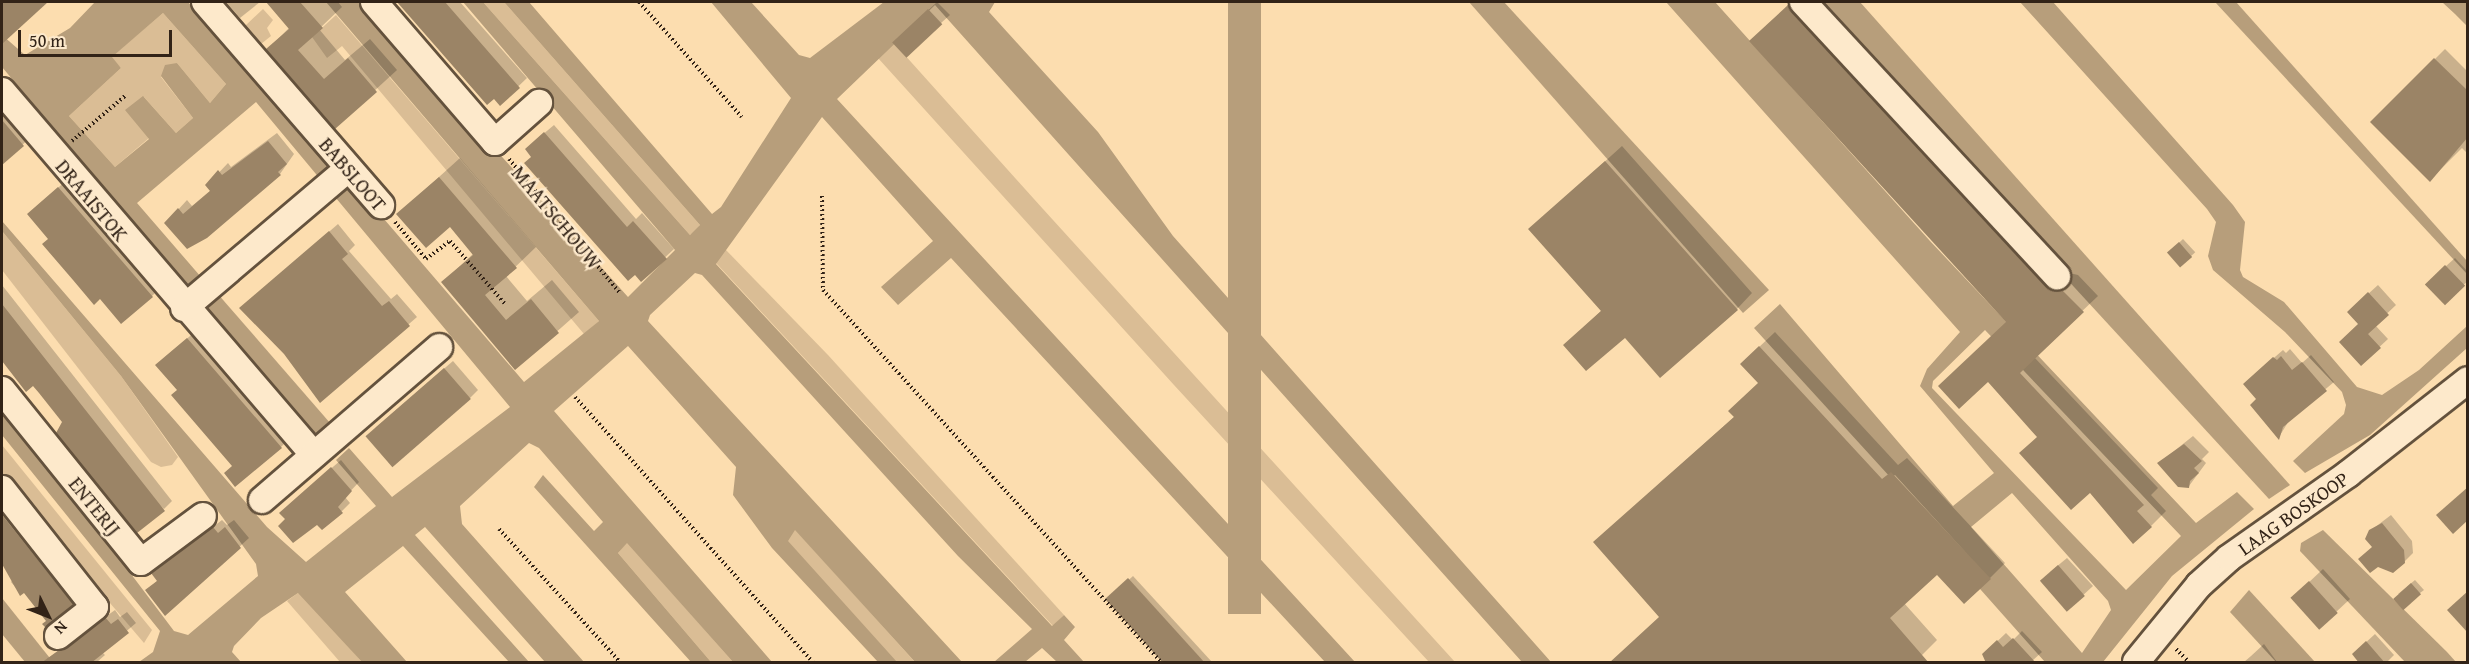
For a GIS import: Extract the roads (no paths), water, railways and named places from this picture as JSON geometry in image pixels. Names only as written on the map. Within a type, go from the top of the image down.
[{"type":"street","name":"BABSLOOT","points":[[205,2],[381,205]]},
{"type":"street","points":[[374,2],[495,142],[539,103]]},
{"type":"street","points":[[1803,2],[2057,276]]},
{"type":"street","name":"DRAAISTOK","points":[[2,91],[55,156],[196,298],[326,445]]},
{"type":"street","points":[[196,298],[348,169]]},
{"type":"street","points":[[262,500],[439,347]]},
{"type":"street","name":"LAAG BOSKOOP","points":[[2136,663],[2186,600],[2229,558],[2348,474],[2468,380]]},
{"type":"street","name":"ENTERIJ","points":[[2,390],[141,562],[203,516]]},
{"type":"street","points":[[2,489],[95,607],[58,636]]}]
